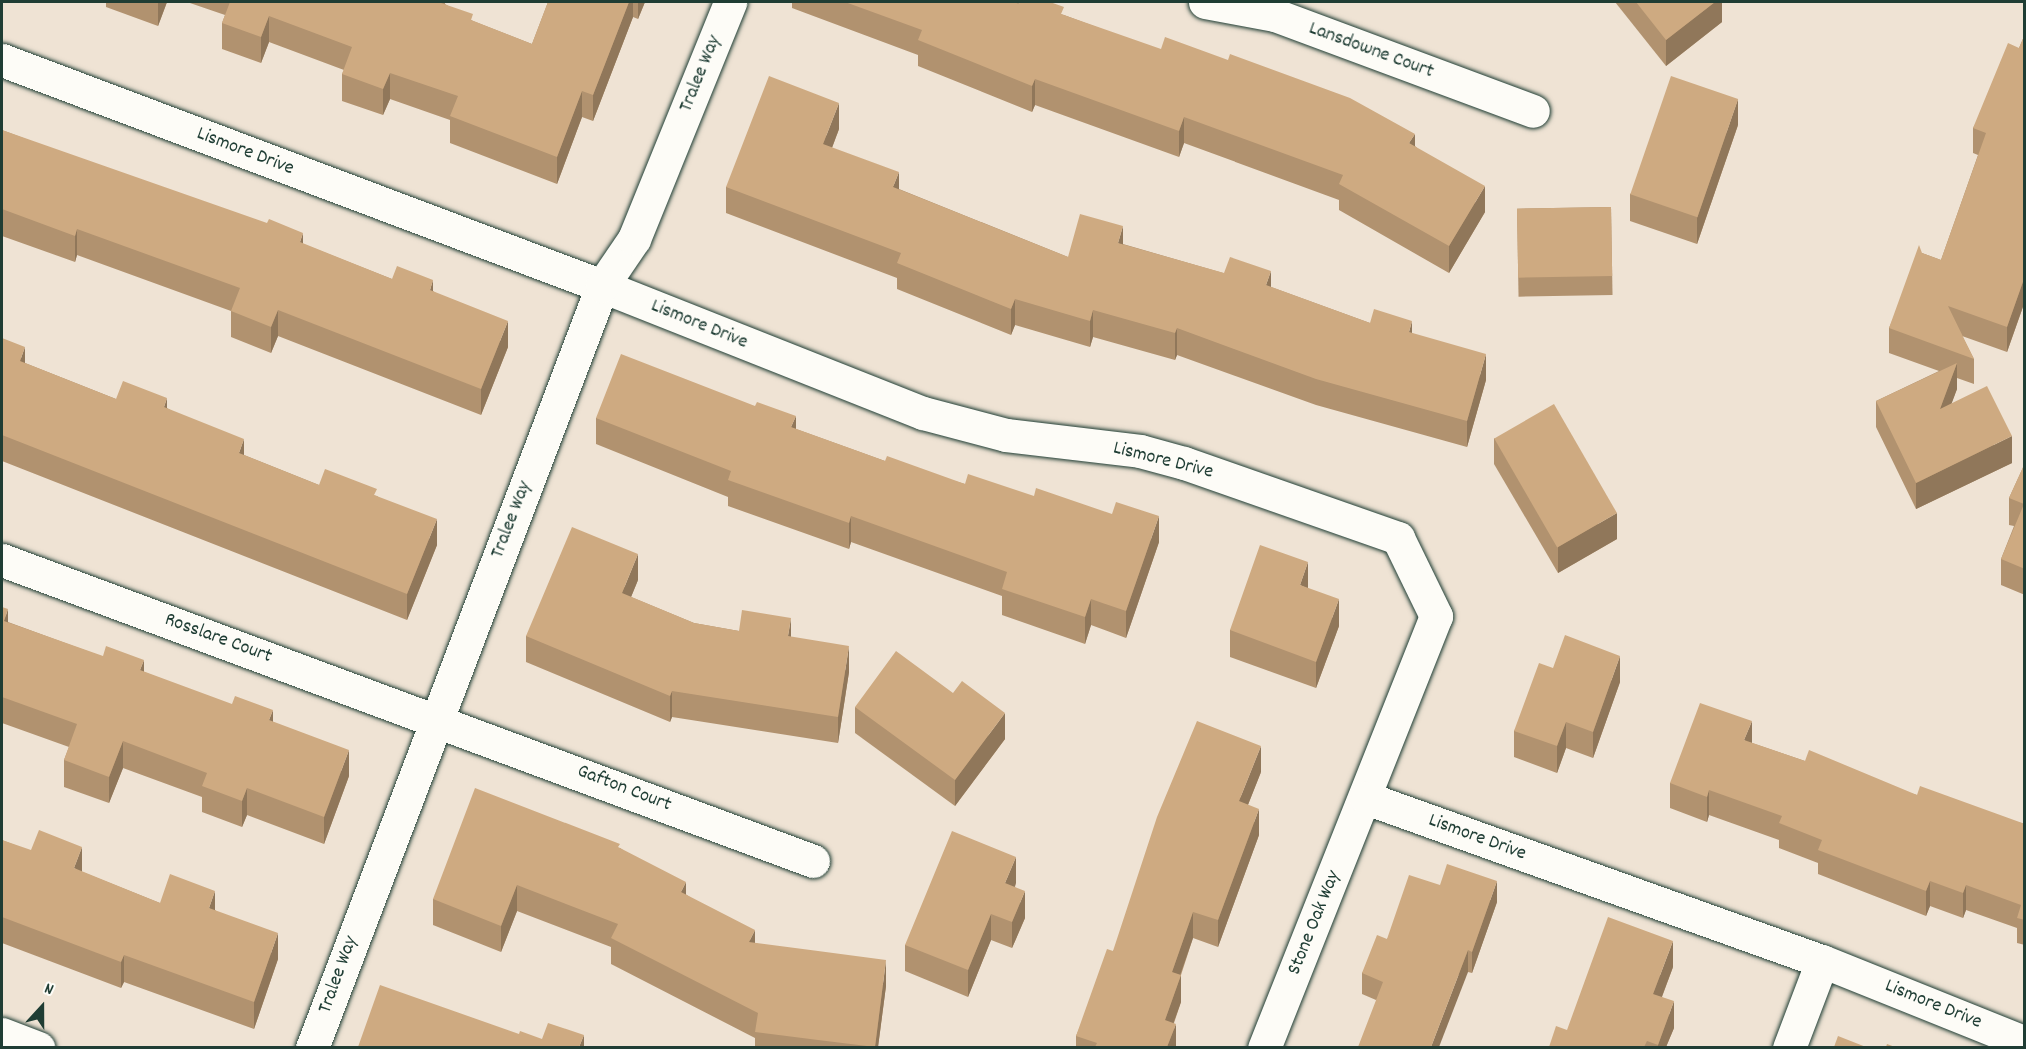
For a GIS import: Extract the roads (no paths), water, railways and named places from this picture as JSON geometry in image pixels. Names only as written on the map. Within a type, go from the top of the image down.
[{"type":"street","name":"Tralee Way","points":[[312,1047],[434,719],[602,286],[634,239],[730,2]]},
{"type":"street","name":"Lansdowne Court","points":[[1205,2],[1275,15],[1533,111]]},
{"type":"street","name":"Lismore Drive","points":[[2,60],[602,286],[923,413],[1006,435],[1093,444],[1162,457],[1398,538],[1436,616],[1366,798],[1822,960],[2025,1042]]},
{"type":"street","name":"Rosslare Court","points":[[2,560],[434,719]]},
{"type":"street","name":"Gafton Court","points":[[434,719],[813,861]]},
{"type":"street","name":"Stone Oak Way","points":[[1264,1047],[1366,798]]},
{"type":"street","points":[[1789,1047],[1822,960]]},
{"type":"street","points":[[2,1034],[38,1047]]}]
